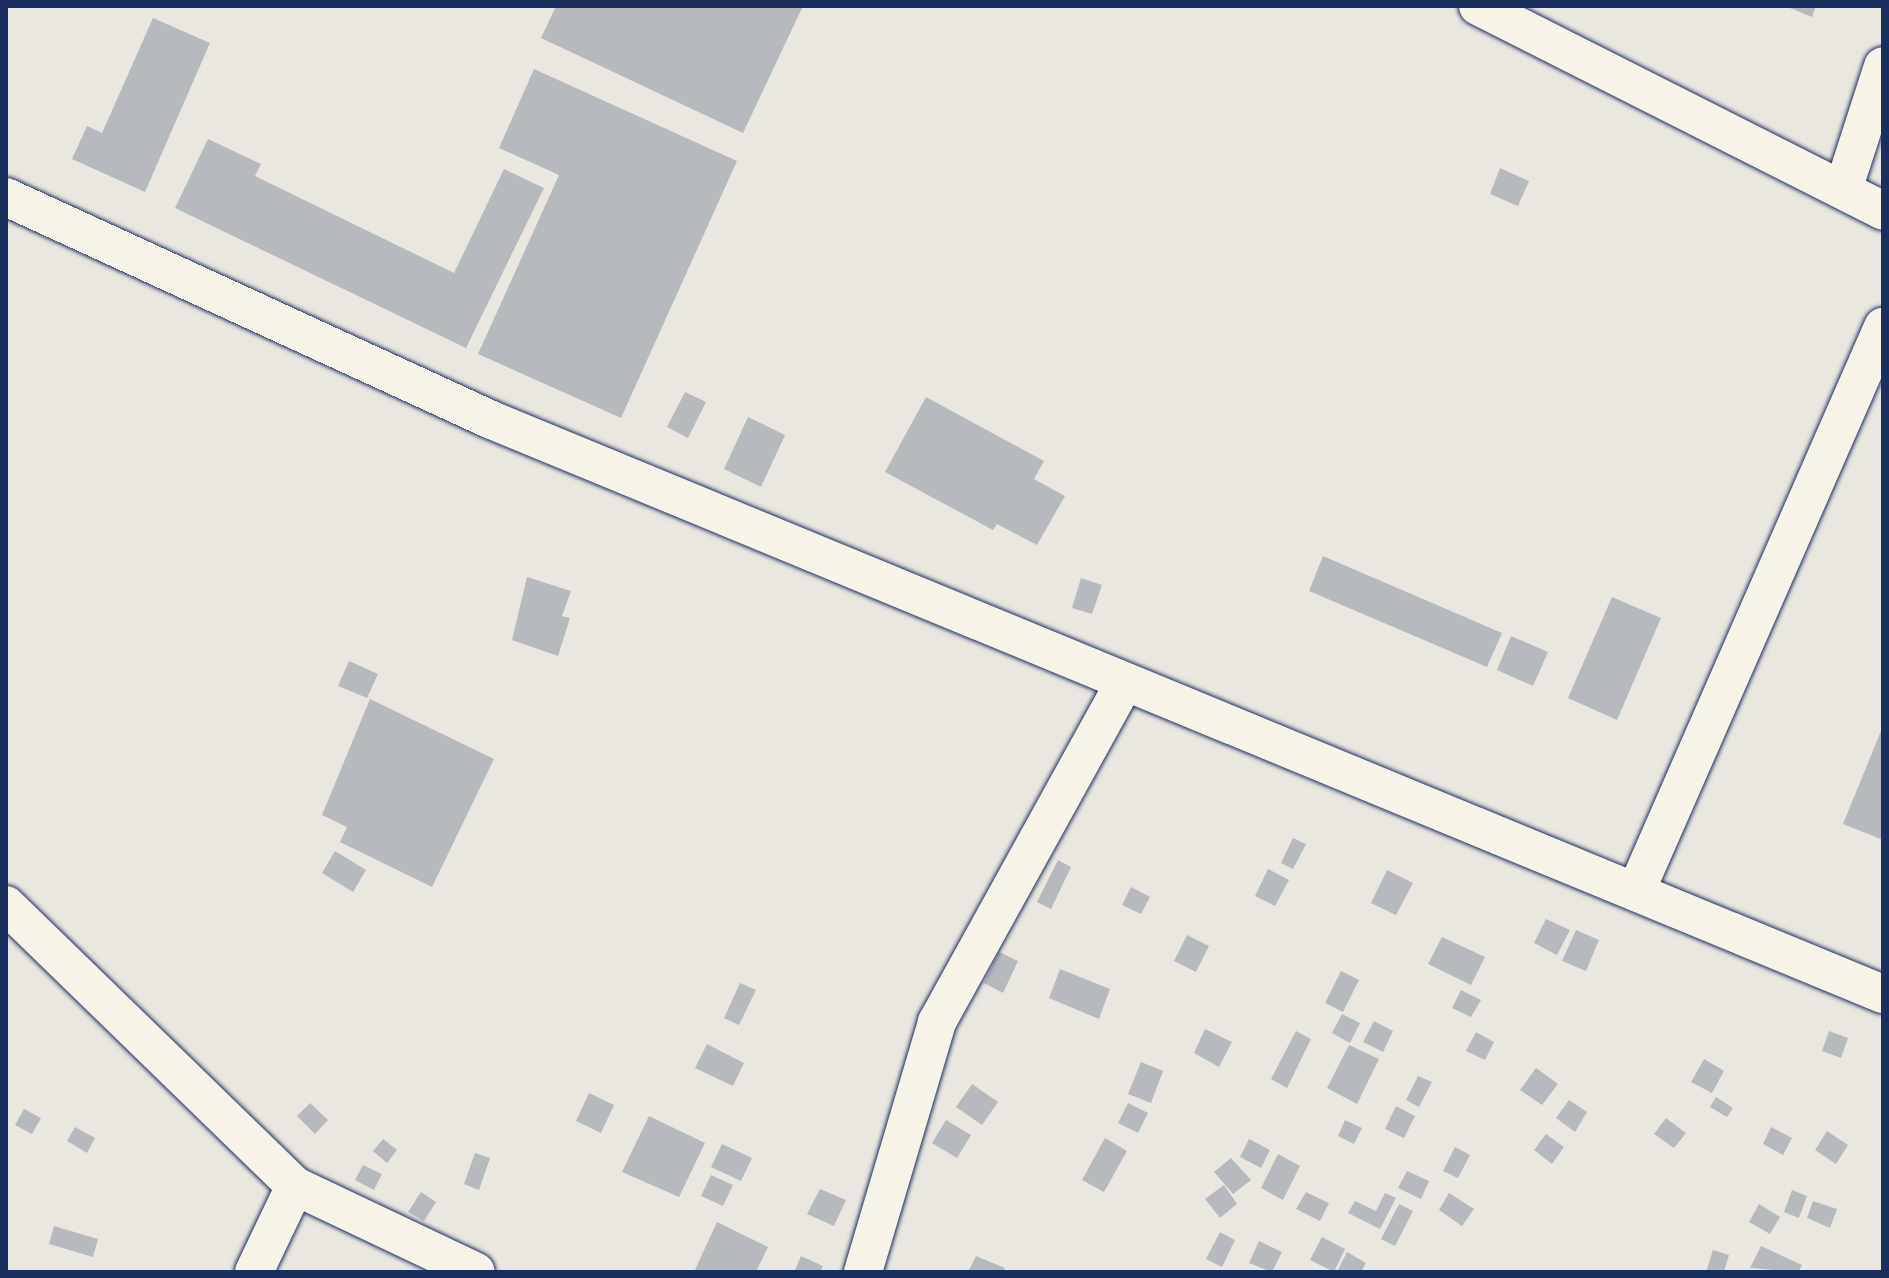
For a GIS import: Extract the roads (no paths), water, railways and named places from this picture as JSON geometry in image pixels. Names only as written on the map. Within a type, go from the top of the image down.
[{"type":"street","points":[[1478,6],[1525,16],[1883,211]]},
{"type":"street","points":[[1843,190],[1883,66]]},
{"type":"street","points":[[6,197],[489,419],[1883,994]]},
{"type":"street","points":[[1636,891],[1883,327]]},
{"type":"street","points":[[863,1272],[937,1022],[1124,683]]},
{"type":"street","points":[[6,905],[295,1186],[476,1272]]},
{"type":"street","points":[[254,1272],[295,1186]]}]
